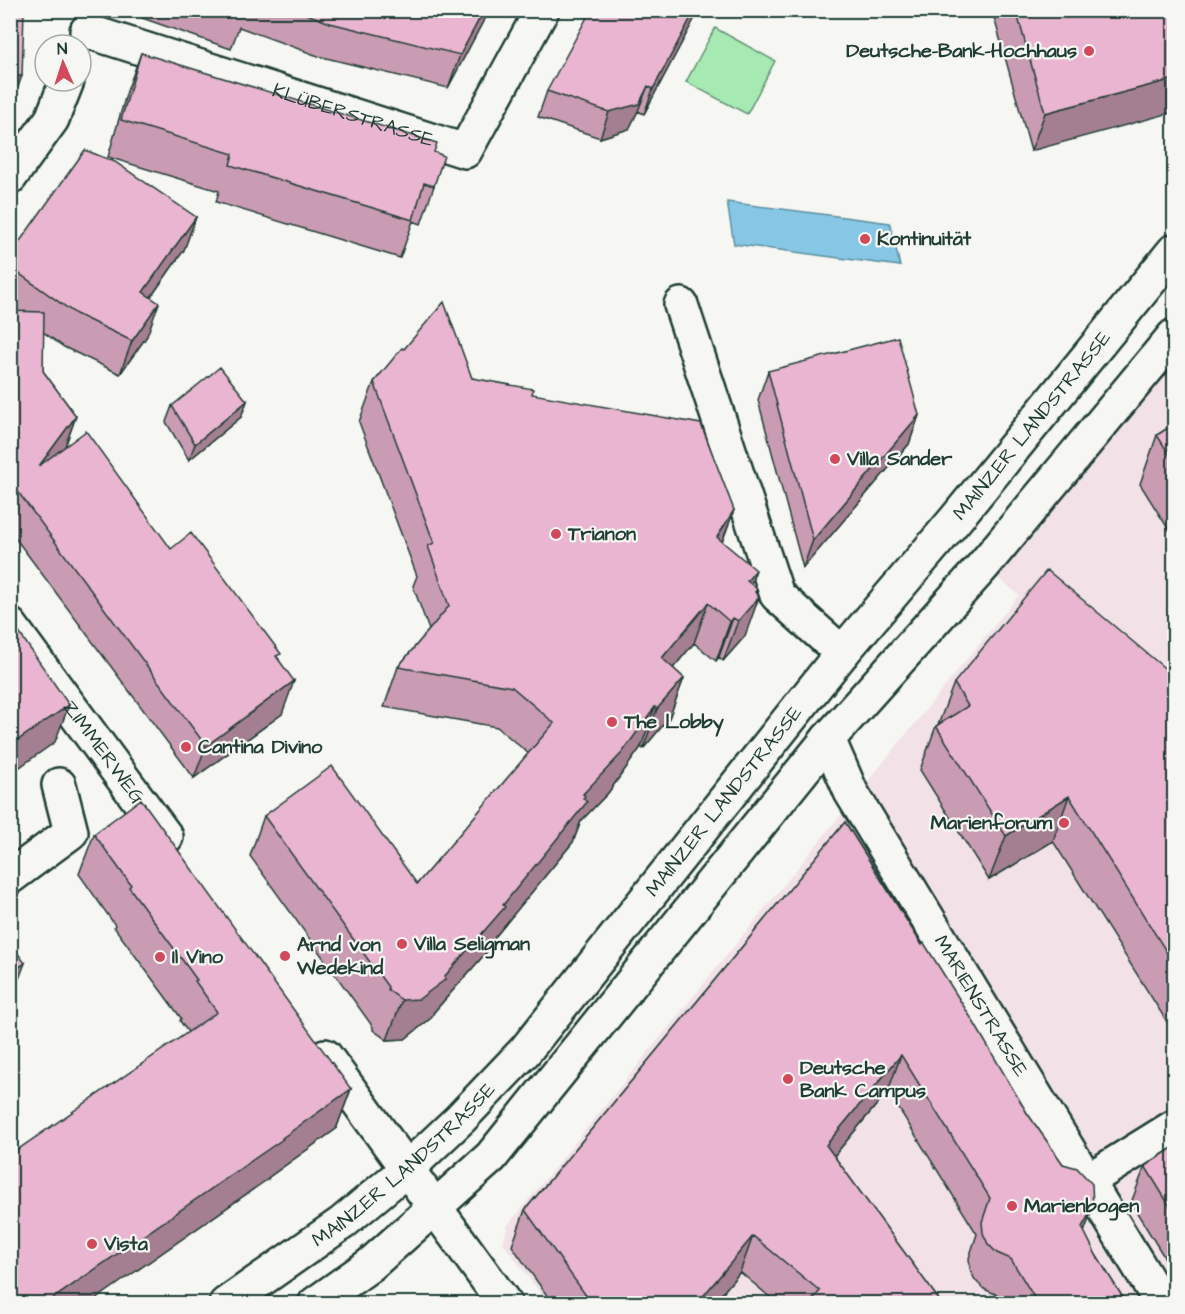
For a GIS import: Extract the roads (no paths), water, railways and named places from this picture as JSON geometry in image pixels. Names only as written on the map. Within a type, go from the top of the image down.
[{"type":"main road","name":"KLÜBERSTRASSE","points":[[87,29],[465,152],[542,10]]},
{"type":"main road","points":[[10,177],[52,119],[62,93]]},
{"type":"main road","name":"MAINZER LANDSTRASSE","points":[[226,1304],[342,1223],[407,1169],[460,1119],[525,1051],[842,653],[955,520],[1174,251]]},
{"type":"main road","points":[[681,305],[777,595],[842,653]]},
{"type":"main road","name":"MAINZER LANDSTRASSE","points":[[315,1304],[370,1266],[491,1157],[828,739],[983,566],[1174,336]]},
{"type":"main road","name":"ZIMMERWEG","points":[[10,625],[182,858]]},
{"type":"main road","name":"MARIENSTRASSE","points":[[828,739],[850,792],[1162,1304]]},
{"type":"main road","points":[[10,877],[72,832],[58,785]]},
{"type":"main road","points":[[308,1033],[505,1304]]},
{"type":"main road","points":[[1087,1181],[1174,1127]]},
{"type":"water","points":[[727,202],[890,223],[900,266],[734,244]]},
{"type":"place","name":"Deutsche-Bank-Hochhaus","points":[[1089,51]]},
{"type":"place","name":"Kontinuität","points":[[865,239]]},
{"type":"place","name":"Villa Sander","points":[[835,459]]},
{"type":"place","name":"Trianon","points":[[556,534]]},
{"type":"place","name":"The Lobby","points":[[612,722]]},
{"type":"place","name":"Cantina Divino","points":[[186,747]]},
{"type":"place","name":"Marienforum","points":[[1064,823]]},
{"type":"place","name":"Villa Seligman","points":[[402,944]]},
{"type":"place","name":"Arnd von Wedekind","points":[[285,956]]},
{"type":"place","name":"Il Vino","points":[[160,957]]},
{"type":"place","name":"Deutsche Bank Campus","points":[[788,1079]]},
{"type":"place","name":"Marienbogen","points":[[1012,1206]]},
{"type":"place","name":"Vista","points":[[92,1244]]}]
